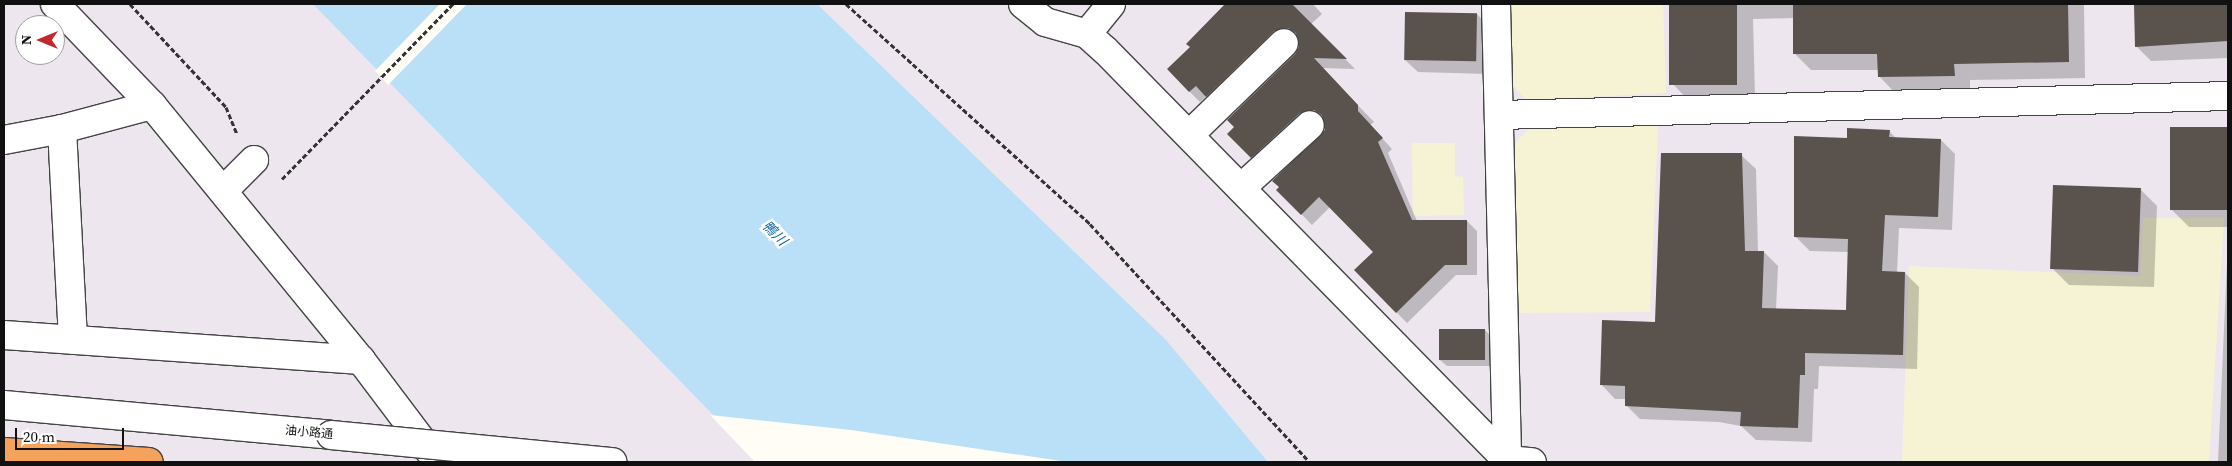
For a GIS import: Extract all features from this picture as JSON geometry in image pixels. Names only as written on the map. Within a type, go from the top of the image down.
[{"type":"highway","points":[[4,452],[148,462]]},
{"type":"street","points":[[55,4],[152,105],[361,360],[438,462]]},
{"type":"street","points":[[1023,4],[1045,22],[1087,34],[1519,461]]},
{"type":"street","points":[[1087,34],[1111,4]]},
{"type":"street","points":[[1496,4],[1499,115],[1519,461]]},
{"type":"street","points":[[1189,134],[1284,43]]},
{"type":"street","points":[[1499,115],[2228,96]]},
{"type":"street","points":[[4,140],[62,129],[152,105]]},
{"type":"street","points":[[1241,188],[1310,125]]},
{"type":"street","points":[[62,129],[73,340]]},
{"type":"street","points":[[223,191],[254,160]]},
{"type":"street","points":[[4,335],[361,360]]},
{"type":"street","name":"油小路通","points":[[4,405],[613,462]]},
{"type":"path","points":[[130,4],[226,107],[242,147],[275,185],[291,172],[453,4]]},
{"type":"path","points":[[846,4],[1090,224],[1310,462]]},
{"type":"shaded area","points":[[4,4],[2228,4],[2228,462],[4,462]]},
{"type":"shaded area","points":[[1508,4],[1663,4],[1666,93],[1526,100],[1509,81]]},
{"type":"shaded area","points":[[1658,125],[1650,312],[1516,313],[1512,146],[1531,127]]},
{"type":"shaded area","points":[[1412,143],[1455,143],[1455,176],[1463,177],[1464,215],[1413,216]]},
{"type":"shaded area","points":[[2143,218],[2224,218],[2209,462],[1902,462],[1909,266],[2140,276]]},
{"type":"water","name":"鴨川","points":[[313,4],[817,4],[1166,340],[1268,462],[759,462]]},
{"type":"pier","points":[[440,4],[467,4],[388,85],[375,71]]},
{"type":"pier","points":[[710,415],[851,430],[1068,462],[755,462]]},
{"type":"building","points":[[1225,4],[1292,4],[1347,59],[1314,58],[1358,105],[1358,111],[1383,138],[1378,142],[1412,220],[1467,220],[1467,265],[1445,265],[1396,313],[1354,270],[1373,252],[1319,197],[1301,215],[1276,190],[1279,187],[1272,181],[1325,130],[1322,115],[1314,110],[1300,113],[1251,158],[1227,134],[1234,127],[1227,120],[1295,54],[1299,47],[1296,33],[1288,28],[1274,31],[1206,97],[1196,86],[1189,92],[1167,69],[1190,47],[1186,44]]},
{"type":"building","points":[[1669,4],[1737,4],[1737,85],[1669,85]]},
{"type":"building","points":[[1793,4],[2068,4],[2069,62],[1954,64],[1955,76],[1878,77],[1877,54],[1793,54]]},
{"type":"building","points":[[2134,4],[2228,4],[2228,41],[2135,47]]},
{"type":"building","points":[[1405,12],[1477,13],[1476,61],[1404,60]]},
{"type":"building","points":[[2170,127],[2228,127],[2228,210],[2170,210]]},
{"type":"building","points":[[1847,128],[1890,130],[1889,137],[1941,139],[1938,217],[1885,215],[1882,271],[1905,272],[1903,355],[1805,353],[1805,375],[1800,375],[1798,428],[1740,426],[1741,412],[1625,406],[1625,386],[1600,385],[1602,320],[1655,322],[1661,153],[1742,153],[1745,251],[1764,251],[1762,308],[1846,310],[1848,239],[1794,237],[1794,136],[1847,138]]},
{"type":"building","points":[[2053,185],[2141,188],[2138,272],[2050,269]]},
{"type":"building","points":[[1439,329],[1485,329],[1485,360],[1439,360]]}]
